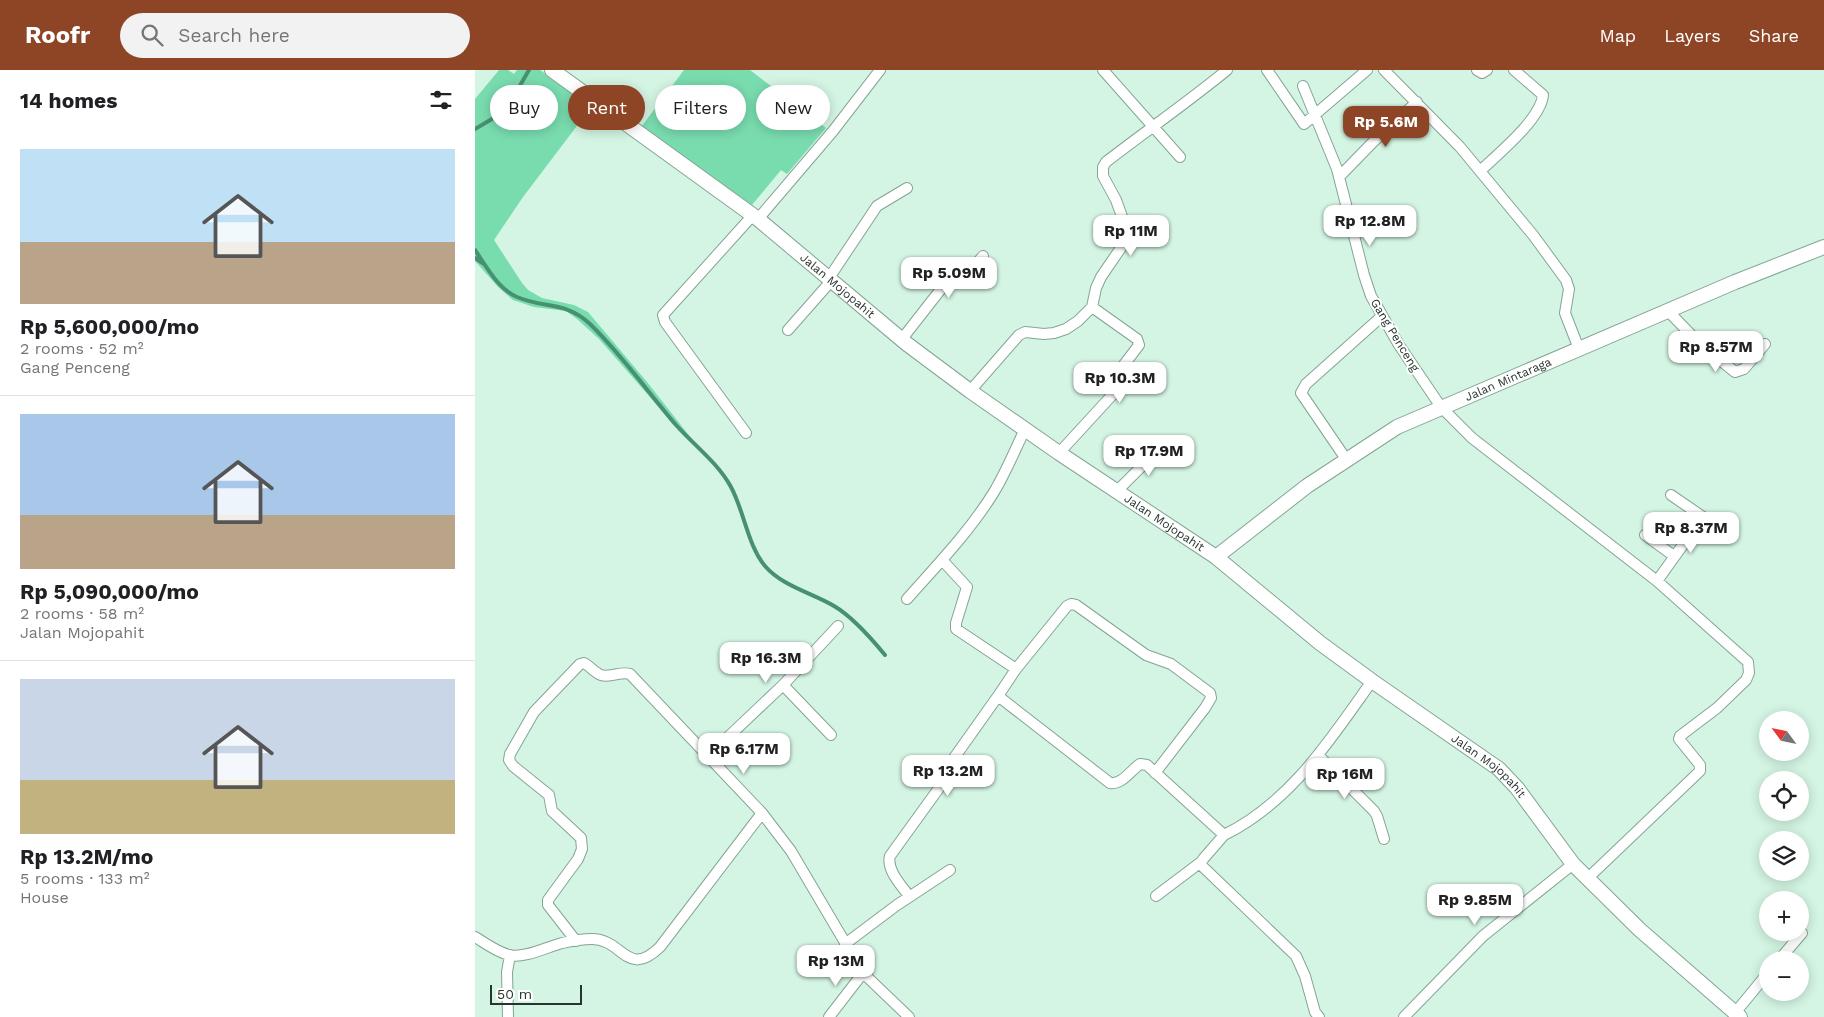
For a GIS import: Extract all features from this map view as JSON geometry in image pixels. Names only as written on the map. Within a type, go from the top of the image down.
[{"type":"street","name":"Jalan Mojopahit","points":[[552,70],[755,217],[902,339],[970,391],[1116,492],[1216,557],[1320,643],[1504,774],[1517,788],[1573,864],[1640,930],[1738,1015]]},
{"type":"street","points":[[747,433],[665,322],[663,315],[833,132],[880,70]]},
{"type":"street","points":[[1103,70],[1179,157]]},
{"type":"street","points":[[970,391],[1019,335],[1025,332],[1054,334],[1078,321],[1092,307],[1095,288],[1129,236],[1116,200],[1103,176],[1103,167],[1106,162],[1152,126],[1184,105],[1195,94],[1227,70]]},
{"type":"street","points":[[1267,70],[1304,124],[1367,70]]},
{"type":"street","points":[[1384,70],[1461,147],[1533,235],[1569,284],[1565,313],[1579,349]]},
{"type":"street","points":[[1477,70],[1482,73],[1487,70]]},
{"type":"street","points":[[1480,171],[1533,120],[1542,102],[1543,95],[1514,70]]},
{"type":"street","name":"Gang Penceng","points":[[1303,86],[1339,178],[1371,296],[1381,316],[1441,407],[1472,438],[1657,581],[1748,662],[1749,673],[1746,680],[1717,708],[1680,736],[1679,739],[1682,744],[1700,765],[1700,771],[1589,878]]},
{"type":"street","points":[[1339,178],[1374,141],[1417,102]]},
{"type":"street","points":[[787,330],[830,279],[877,206],[907,188]]},
{"type":"street","name":"Jalan Mintaraga","points":[[1216,557],[1307,486],[1397,427],[1744,279],[1824,247]]},
{"type":"street","points":[[902,339],[952,275],[955,273],[967,275],[983,256]]},
{"type":"street","points":[[1059,453],[1115,392],[1123,366],[1139,345],[1137,340],[1092,307]]},
{"type":"street","points":[[1669,312],[1699,342],[1735,372],[1744,369],[1765,344]]},
{"type":"street","points":[[1346,459],[1301,393],[1306,384],[1381,316]]},
{"type":"street","points":[[907,598],[969,528],[996,490],[1025,430]]},
{"type":"street","points":[[1116,492],[1163,445]]},
{"type":"street","points":[[1671,495],[1726,535]]},
{"type":"street","points":[[1657,581],[1703,517]]},
{"type":"street","points":[[1645,535],[1674,556]]},
{"type":"street","points":[[942,560],[967,587],[956,623],[956,629],[1016,669]]},
{"type":"street","points":[[909,896],[890,868],[890,856],[947,777],[954,758],[1016,669],[1067,606],[1071,604],[1076,605],[1146,655],[1171,664],[1210,693],[1210,699],[1155,773]]},
{"type":"street","points":[[708,756],[783,685],[838,626]]},
{"type":"street","points":[[576,941],[548,905],[548,900],[578,859],[582,849],[581,838],[552,811],[549,795],[513,766],[509,760],[510,754],[534,712],[580,664],[584,663],[605,676],[625,672],[631,674],[762,813],[791,851],[863,973],[909,1017]]},
{"type":"street","points":[[1155,896],[1201,862],[1224,835],[1252,819],[1278,799],[1300,777],[1372,681]]},
{"type":"street","points":[[783,685],[831,735]]},
{"type":"street","points":[[998,696],[1110,783],[1120,782],[1140,764],[1147,765],[1224,835]]},
{"type":"street","points":[[1317,755],[1374,811],[1384,839]]},
{"type":"street","points":[[475,937],[509,955],[521,955],[576,941],[595,939],[637,960],[644,960],[660,947],[762,813]]},
{"type":"street","points":[[1201,862],[1205,870],[1296,956],[1305,976],[1315,1012],[1319,1017]]},
{"type":"street","points":[[1405,1017],[1483,936],[1573,864]]},
{"type":"street","points":[[845,944],[909,896],[950,870]]},
{"type":"street","points":[[1787,951],[1796,941]]},
{"type":"street","points":[[508,1017],[507,972],[509,955]]},
{"type":"street","points":[[829,1017],[863,973]]},
{"type":"street","points":[[1738,1015],[1759,985]]},
{"type":"green space","points":[[499,70],[508,70],[514,74],[517,70],[540,70],[568,89],[568,130],[574,130],[523,197],[494,240],[528,290],[542,298],[574,305],[588,312],[647,382],[706,457],[684,436],[599,339],[577,319],[566,311],[534,307],[513,300],[498,287],[475,261],[475,99]]},
{"type":"green space","points":[[684,70],[750,70],[770,85],[756,85],[756,130],[824,130],[787,174],[781,170],[752,205],[645,130],[645,122],[655,108],[655,130],[746,130],[746,85],[673,85]]},
{"type":"waterway","points":[[475,129],[507,108],[529,70]]},
{"type":"waterway","points":[[475,250],[498,283],[510,293],[527,301],[572,312],[590,324],[624,361],[676,425],[713,462],[726,478],[735,496],[754,549],[765,566],[780,579],[825,601],[848,616],[885,655]]},
{"type":"waterway","points":[[475,258],[484,264]]}]
